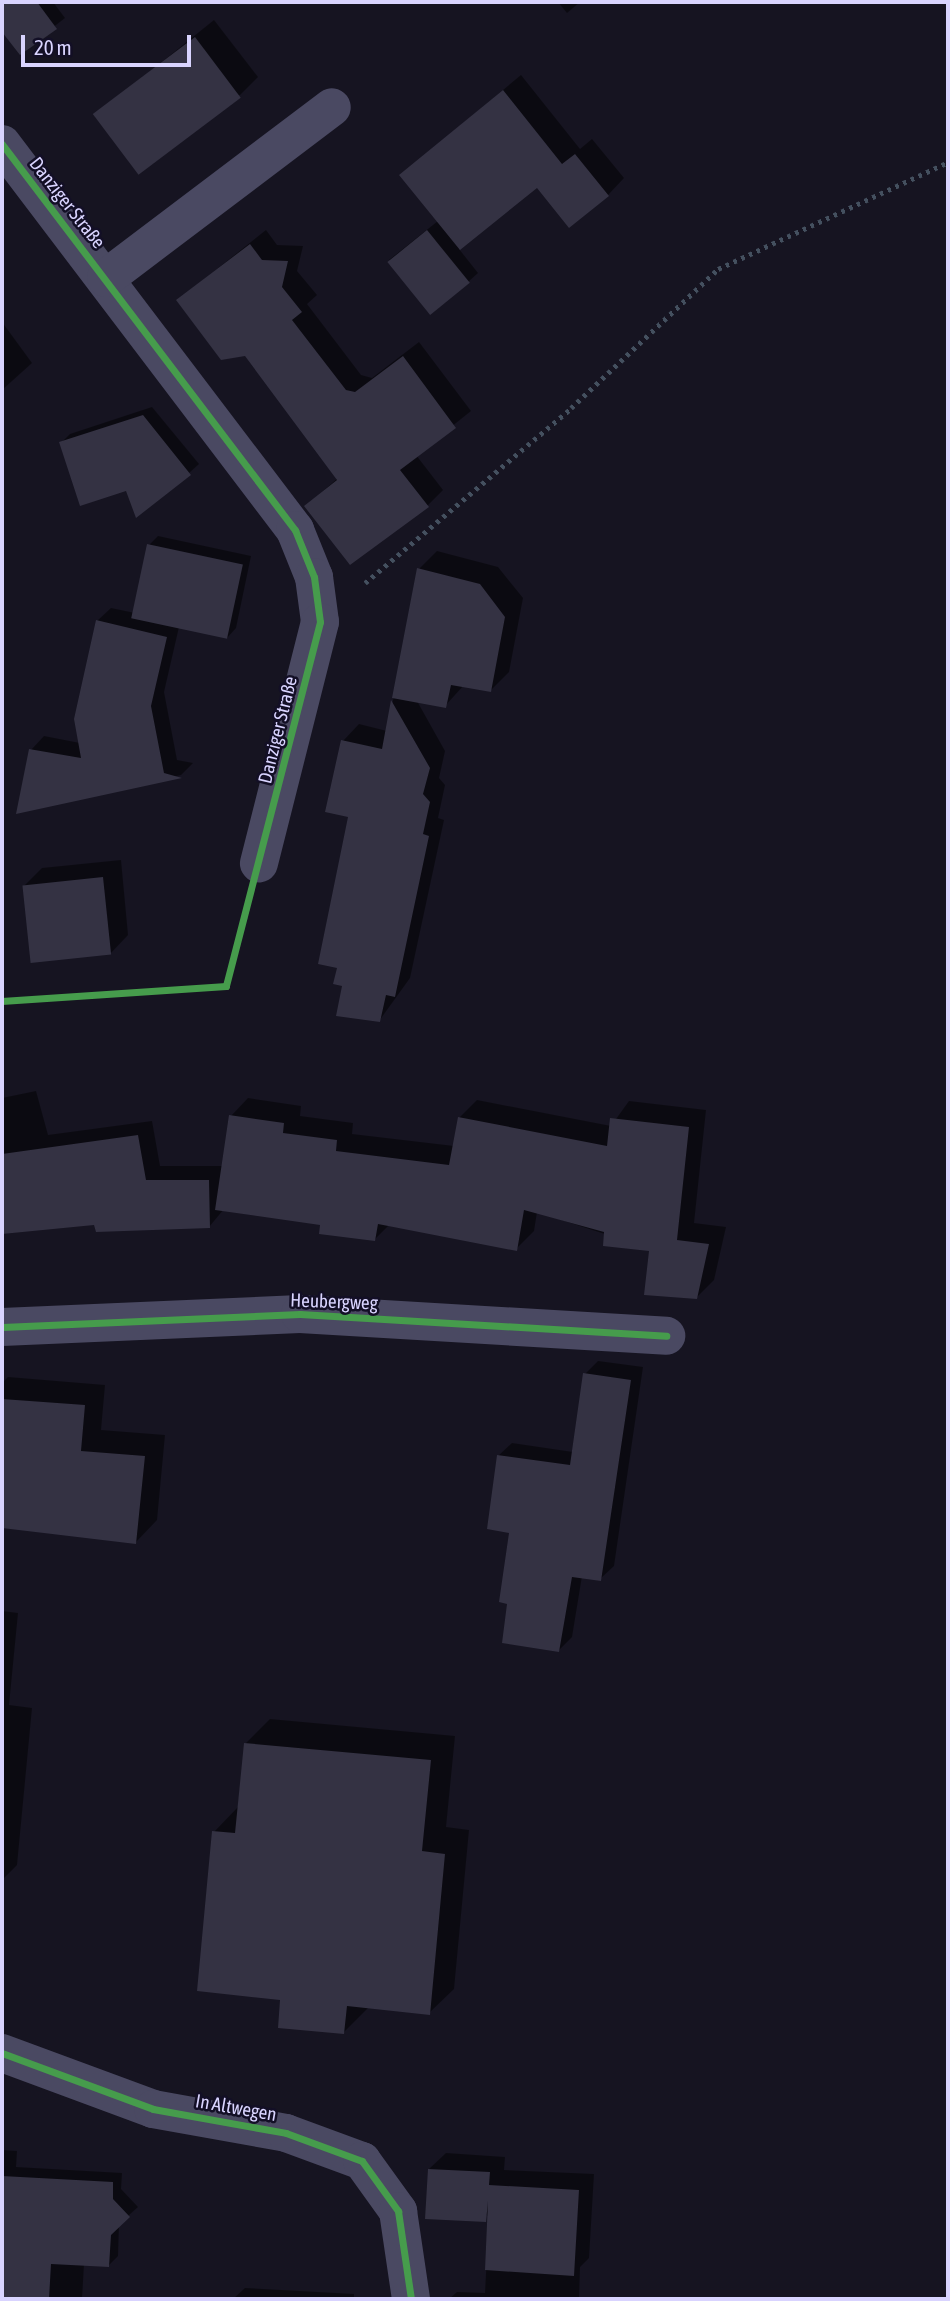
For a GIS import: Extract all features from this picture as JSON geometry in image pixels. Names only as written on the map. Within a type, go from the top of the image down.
[{"type":"street","points":[[106,278],[332,107]]},
{"type":"street","name":"Danziger Straße","points":[[2,144],[295,530],[314,577],[320,622],[259,863]]},
{"type":"street","name":"Heubergweg","points":[[2,1327],[300,1314],[666,1336]]},
{"type":"street","name":"In Altwegen","points":[[2,2053],[153,2109],[286,2133],[362,2161],[398,2211],[411,2299]]},
{"type":"path","points":[[320,622],[571,408],[718,269],[948,162]]},
{"type":"path","points":[[2,1001],[226,986],[259,863]]},
{"type":"building","points":[[2,2],[37,2],[57,29],[20,55],[2,32]]},
{"type":"building","points":[[195,37],[241,98],[139,175],[93,114]]},
{"type":"building","points":[[503,90],[562,164],[575,154],[609,196],[569,228],[537,188],[460,250],[399,175]]},
{"type":"building","points":[[427,230],[470,283],[430,315],[387,262]]},
{"type":"building","points":[[250,244],[262,260],[288,261],[282,287],[302,312],[292,320],[346,390],[355,392],[403,356],[456,428],[400,470],[429,507],[350,565],[304,506],[337,480],[245,356],[221,360],[176,300]]},
{"type":"building","points":[[143,415],[191,475],[136,518],[126,491],[80,506],[59,442]]},
{"type":"building","points":[[147,544],[243,564],[227,639],[131,618]]},
{"type":"building","points":[[417,568],[480,584],[505,617],[491,692],[451,685],[446,708],[392,698]]},
{"type":"building","points":[[96,620],[167,637],[151,706],[164,773],[182,778],[16,814],[29,749],[81,758],[74,719]]},
{"type":"building","points":[[391,700],[430,768],[423,794],[430,802],[423,834],[429,836],[395,997],[386,995],[380,1022],[336,1016],[342,986],[333,984],[337,968],[318,964],[348,817],[325,812],[341,740],[382,749]]},
{"type":"building","points":[[103,877],[111,955],[31,963],[22,885]]},
{"type":"building","points":[[229,1115],[284,1123],[283,1133],[337,1140],[336,1151],[449,1165],[458,1117],[607,1146],[610,1118],[689,1127],[677,1240],[709,1244],[697,1299],[644,1295],[649,1251],[603,1246],[604,1232],[524,1210],[517,1251],[378,1224],[375,1241],[319,1234],[320,1225],[215,1210]]},
{"type":"building","points":[[138,1135],[146,1180],[209,1180],[210,1228],[96,1232],[94,1225],[2,1234],[2,1154]]},
{"type":"building","points":[[583,1373],[631,1380],[601,1581],[572,1577],[559,1652],[502,1643],[507,1604],[499,1602],[509,1533],[487,1529],[497,1455],[570,1465]]},
{"type":"building","points":[[2,1399],[85,1405],[81,1451],[145,1456],[136,1544],[2,1528]]},
{"type":"building","points":[[244,1743],[431,1760],[422,1851],[445,1854],[430,2015],[347,2006],[344,2034],[278,2028],[280,2000],[197,1991],[212,1831],[235,1833]]},
{"type":"building","points":[[428,2169],[490,2172],[489,2185],[579,2190],[574,2276],[485,2270],[488,2201],[486,2222],[425,2219]]},
{"type":"building","points":[[2,2176],[113,2182],[113,2199],[130,2217],[111,2235],[109,2267],[51,2264],[49,2299],[2,2297]]},
{"type":"cycle path","points":[[2,144],[295,530],[314,577],[320,622],[226,986],[2,1001]]},
{"type":"cycle path","points":[[2,1327],[300,1314],[666,1336]]},
{"type":"cycle path","points":[[2,2053],[153,2109],[286,2133],[362,2161],[398,2211],[411,2299]]}]
